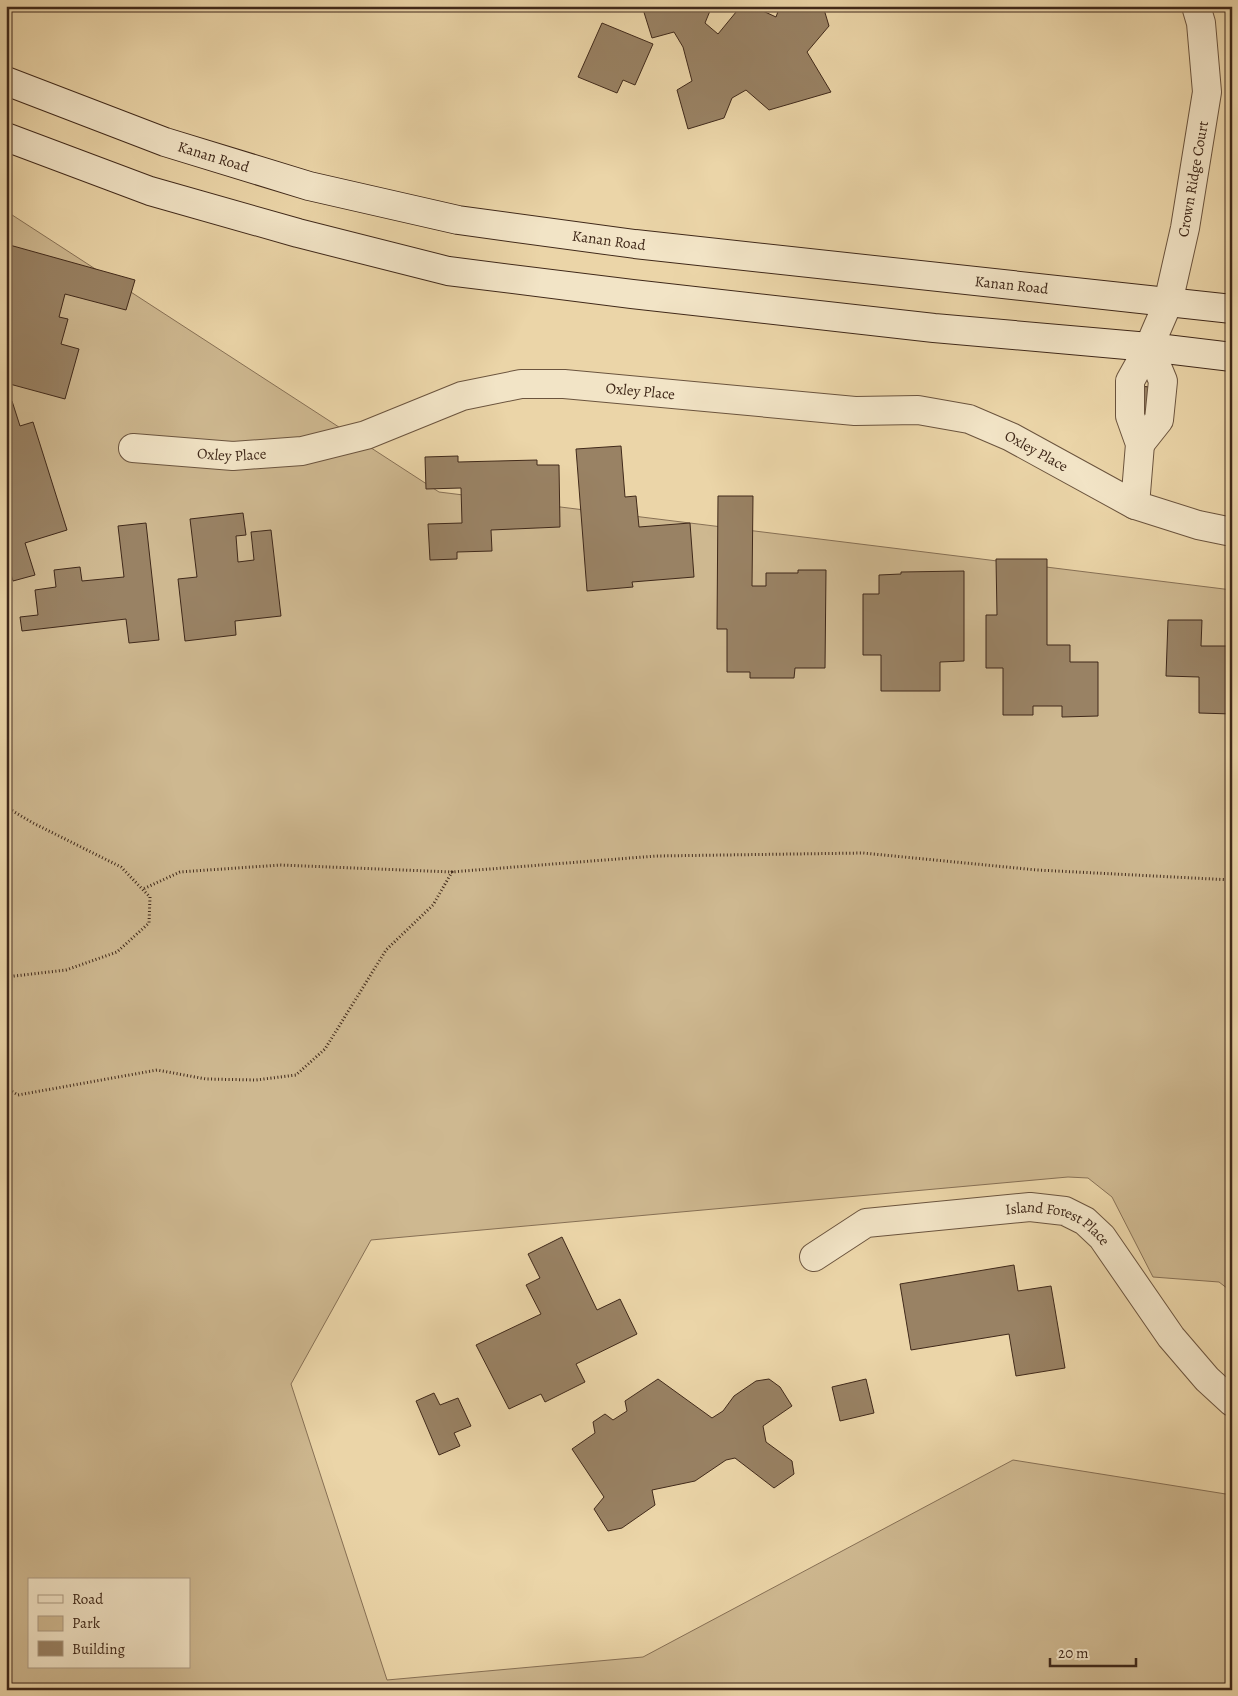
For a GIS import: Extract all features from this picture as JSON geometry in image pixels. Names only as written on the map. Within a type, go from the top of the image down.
[{"type":"main road","name":"Crown Ridge Court","points":[[1135,505],[1140,444],[1130,416],[1130,381],[1149,347],[1168,303],[1185,228],[1207,92],[1201,23],[1196,6]]},
{"type":"main road","name":"Kanan Road","points":[[6,81],[165,142],[309,186],[458,220],[635,244],[1232,309]]},
{"type":"main road","points":[[6,137],[150,191],[298,233],[448,270],[632,294],[934,328],[1232,356]]},
{"type":"main road","name":"Oxley Place","points":[[133,448],[233,456],[302,451],[366,435],[462,396],[521,384],[564,384],[855,411],[918,410],[969,419],[1011,437],[1135,505],[1198,525],[1232,532]]},
{"type":"main road","name":"Island Forest Place","points":[[814,1257],[866,1224],[1030,1207],[1065,1211],[1085,1221],[1102,1237],[1171,1338],[1207,1379],[1232,1402]]},
{"type":"path","points":[[6,807],[122,867],[150,897],[149,923],[116,952],[66,970],[6,978]]},
{"type":"path","points":[[143,889],[180,872],[280,865],[451,872],[656,856],[863,853],[1037,870],[1232,880]]},
{"type":"path","points":[[6,1088],[18,1095],[157,1070],[216,1079],[256,1080],[296,1075],[325,1049],[386,950],[433,904],[451,872]]},
{"type":"green space","points":[[6,211],[439,492],[1232,590],[1232,1292],[1219,1282],[1153,1277],[1112,1197],[1088,1178],[1068,1177],[371,1240],[291,1384],[387,1680],[643,1657],[1013,1460],[1232,1495],[1232,1690],[6,1690]]},
{"type":"building","points":[[642,6],[712,6],[705,23],[718,34],[741,6],[752,6],[776,17],[780,6],[823,6],[829,26],[807,52],[831,92],[769,110],[746,90],[732,98],[724,118],[688,129],[677,90],[692,81],[683,47],[674,32],[652,38]]},
{"type":"building","points":[[602,23],[653,44],[635,85],[623,80],[617,93],[578,77]]},
{"type":"building","points":[[6,244],[135,280],[126,310],[65,294],[59,317],[68,319],[61,344],[79,349],[65,399],[6,383]]},
{"type":"building","points":[[1138,386],[1150,387],[1148,410],[1137,409]]},
{"type":"building","points":[[12,401],[20,426],[33,422],[67,530],[25,543],[35,575],[13,581],[6,558],[6,470],[9,470],[6,462],[6,403]]},
{"type":"building","points":[[621,446],[625,497],[636,496],[639,527],[690,523],[694,577],[632,582],[633,587],[587,591],[576,449]]},
{"type":"building","points":[[458,456],[458,462],[537,460],[537,465],[559,465],[560,527],[491,530],[492,551],[457,552],[457,559],[430,560],[428,524],[462,523],[461,488],[426,489],[425,457]]},
{"type":"building","points":[[718,496],[753,496],[752,586],[766,586],[766,573],[798,573],[798,570],[826,570],[825,668],[795,668],[794,678],[750,678],[750,672],[727,672],[727,629],[717,629]]},
{"type":"building","points":[[243,513],[246,535],[236,536],[238,562],[254,560],[251,532],[271,530],[281,616],[235,621],[236,635],[185,641],[178,579],[197,577],[190,519]]},
{"type":"building","points":[[146,523],[159,640],[129,643],[126,619],[22,631],[20,617],[38,615],[35,590],[56,587],[54,570],[80,567],[82,581],[124,577],[118,526]]},
{"type":"building","points":[[996,559],[1047,559],[1047,645],[1070,645],[1070,662],[1098,662],[1098,716],[1062,717],[1062,706],[1033,706],[1033,715],[1003,715],[1003,668],[986,668],[986,615],[997,615]]},
{"type":"building","points":[[964,571],[964,661],[940,662],[940,691],[881,691],[881,655],[863,655],[863,594],[879,594],[879,575],[901,574],[901,572]]},
{"type":"building","points":[[1168,620],[1202,620],[1201,646],[1227,646],[1227,637],[1232,637],[1232,714],[1199,713],[1199,677],[1166,676]]},
{"type":"building","points":[[562,1237],[597,1310],[620,1299],[637,1334],[576,1364],[585,1382],[545,1402],[541,1394],[509,1409],[476,1345],[541,1314],[526,1285],[540,1278],[528,1254]]},
{"type":"building","points":[[1014,1265],[1018,1291],[1051,1286],[1065,1368],[1016,1376],[1009,1334],[911,1350],[900,1284]]},
{"type":"building","points":[[658,1379],[712,1418],[723,1411],[734,1396],[756,1381],[769,1379],[780,1387],[792,1406],[763,1426],[766,1442],[792,1461],[794,1474],[774,1488],[735,1458],[726,1460],[695,1481],[652,1490],[655,1505],[622,1528],[608,1531],[594,1509],[604,1497],[572,1449],[595,1433],[593,1422],[605,1414],[613,1420],[627,1411],[625,1401]]},
{"type":"building","points":[[866,1379],[874,1413],[840,1421],[832,1387]]},
{"type":"building","points":[[434,1393],[440,1405],[458,1398],[471,1426],[454,1433],[460,1446],[439,1455],[416,1401]]}]
